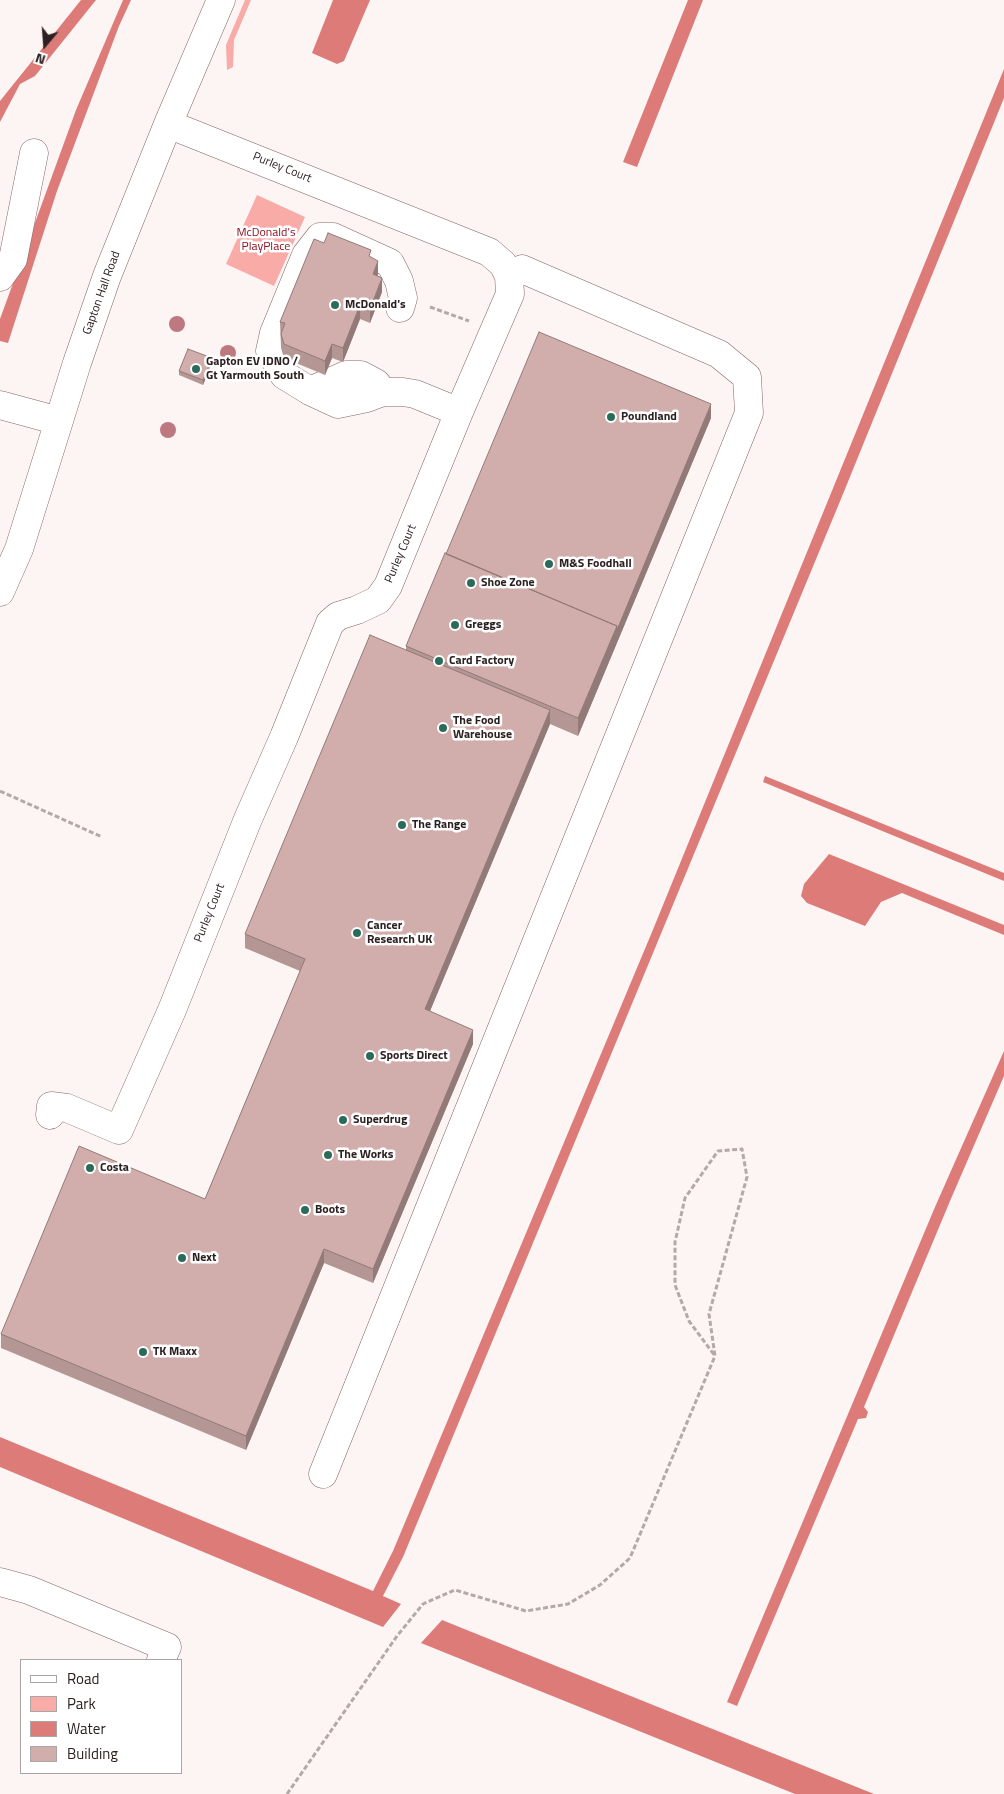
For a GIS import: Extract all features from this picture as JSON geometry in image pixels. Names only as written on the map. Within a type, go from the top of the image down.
[{"type":"street","name":"Gapton Hall Road","points":[[0,592],[19,549],[107,276],[168,124],[221,0]]},
{"type":"street","name":"Purley Court","points":[[50,1115],[51,1106],[67,1108],[119,1130],[172,1010],[248,819],[284,737],[330,623],[338,616],[378,600],[388,586],[459,412],[510,294],[509,276],[502,264],[489,252],[168,124]]},
{"type":"street","points":[[0,277],[13,260],[34,153]]},
{"type":"street","points":[[402,303],[399,281],[390,263],[333,237],[320,236],[306,254],[274,332],[270,351],[284,375],[310,391],[338,404],[367,398],[383,392],[416,394],[459,412]]},
{"type":"street","points":[[323,1474],[749,413],[748,377],[719,354],[533,273],[522,269],[509,276]]},
{"type":"street","points":[[0,405],[59,422]]},
{"type":"street","points":[[0,1582],[29,1590],[167,1647],[161,1659]]},
{"type":"path","points":[[402,303],[469,321],[466,327]]},
{"type":"path","points":[[0,791],[102,837]]},
{"type":"path","points":[[286,1794],[398,1636],[423,1604],[455,1590],[526,1611],[568,1604],[600,1585],[630,1558],[715,1356],[709,1314],[748,1177],[742,1149],[718,1151],[685,1198],[675,1242],[675,1285],[689,1320],[715,1356]]},
{"type":"green space","points":[[245,0],[251,0],[234,40],[233,67],[227,70],[226,45]]},
{"type":"green space","name":"McDonald's PlayPlace","points":[[257,195],[305,217],[274,286],[226,264]]},
{"type":"water","points":[[81,0],[96,0],[35,76],[20,84],[0,122],[0,101]]},
{"type":"water","points":[[123,0],[131,0],[119,26],[57,191],[8,343],[0,341],[0,319],[76,110]]},
{"type":"water","points":[[333,0],[370,0],[344,61],[337,64],[312,53]]},
{"type":"water","points":[[688,0],[703,0],[637,167],[623,162]]},
{"type":"water","points":[[1004,69],[1004,98],[843,494],[403,1557],[383,1596],[401,1604],[383,1627],[0,1467],[0,1437],[373,1591],[393,1551],[652,932]]},
{"type":"water","points":[[765,776],[1004,873],[1004,881],[763,782]]},
{"type":"water","points":[[829,854],[1004,925],[1004,935],[902,893],[881,902],[865,926],[807,903],[801,896],[804,884]]},
{"type":"water","points":[[1004,1051],[1004,1076],[864,1407],[868,1412],[866,1418],[858,1419],[737,1706],[727,1702],[935,1207]]},
{"type":"water","points":[[442,1620],[874,1794],[795,1794],[421,1643]]},
{"type":"building","name":"McDonald's","points":[[328,233],[371,250],[369,256],[378,261],[373,274],[382,278],[370,309],[360,305],[343,348],[332,344],[325,361],[284,344],[281,334],[285,323],[280,322],[314,239],[324,243]]},
{"type":"building","points":[[539,332],[711,404],[617,630],[617,626],[446,554]]},
{"type":"building","name":"Gapton EV IDNO / Gt Yarmouth South","points":[[188,349],[212,358],[203,380],[179,371]]},
{"type":"building","points":[[445,553],[617,626],[578,718],[406,646]]},
{"type":"building","points":[[370,635],[550,710],[425,1009],[473,1030],[373,1269],[324,1249],[246,1436],[1,1334],[79,1146],[205,1199],[305,959],[245,934]]},
{"type":"place","name":"McDonald's","points":[[335,305]]},
{"type":"place","name":"Gapton EV IDNO / Gt Yarmouth South","points":[[196,369]]},
{"type":"place","name":"Poundland","points":[[611,417]]},
{"type":"place","name":"M&S Foodhall","points":[[549,564]]},
{"type":"place","name":"Shoe Zone","points":[[471,583]]},
{"type":"place","name":"Greggs","points":[[455,625]]},
{"type":"place","name":"Card Factory","points":[[439,661]]},
{"type":"place","name":"The Food Warehouse","points":[[443,728]]},
{"type":"place","name":"The Range","points":[[402,825]]},
{"type":"place","name":"Cancer Research UK","points":[[357,933]]},
{"type":"place","name":"Sports Direct","points":[[370,1056]]},
{"type":"place","name":"Superdrug","points":[[343,1120]]},
{"type":"place","name":"The Works","points":[[328,1155]]},
{"type":"place","name":"Costa","points":[[90,1168]]},
{"type":"place","name":"Boots","points":[[305,1210]]},
{"type":"place","name":"Next","points":[[182,1258]]},
{"type":"place","name":"TK Maxx","points":[[143,1352]]}]
